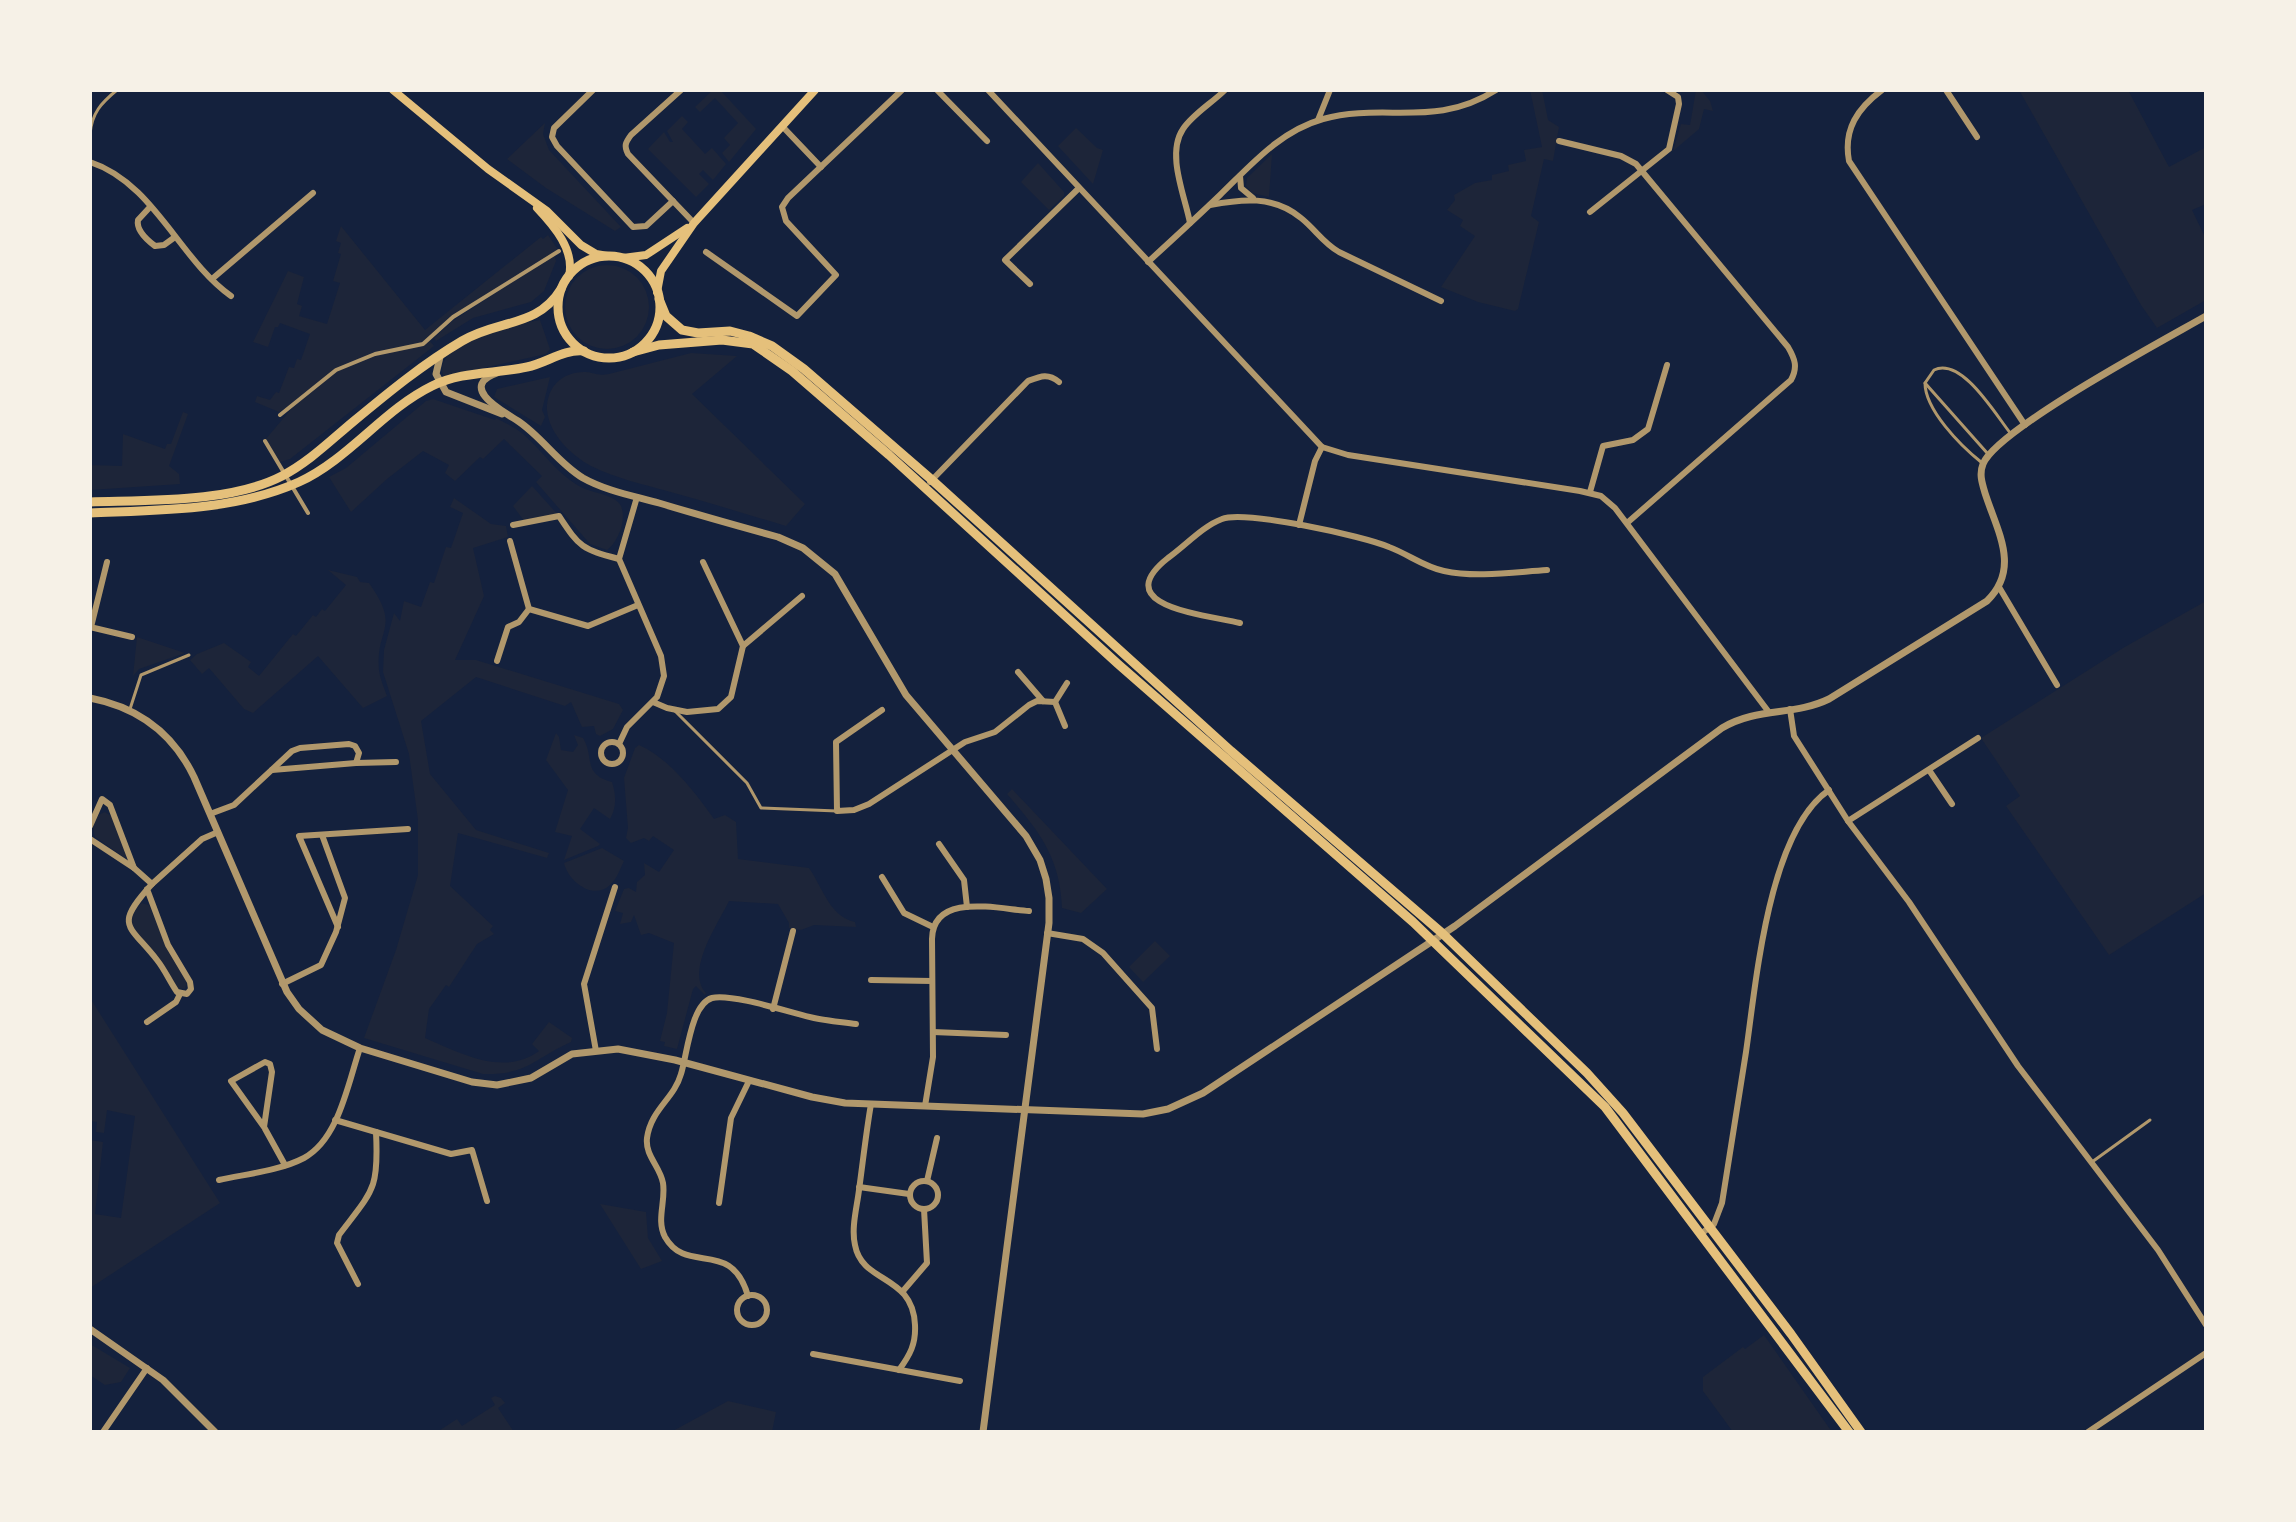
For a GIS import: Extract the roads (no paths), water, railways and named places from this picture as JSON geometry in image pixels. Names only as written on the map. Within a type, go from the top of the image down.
[{"type":"main road","points":[[393,90],[479,162],[547,211],[581,245],[596,254],[623,258],[646,255],[694,223]]},
{"type":"main road","points":[[633,352],[654,329],[658,317],[661,271],[694,223],[815,90]]},
{"type":"main road","points":[[522,194],[565,245],[570,261],[569,276]]},
{"type":"main road","points":[[90,502],[196,497],[275,480],[304,463],[386,394],[442,353],[482,331],[541,312],[569,276],[584,263],[608,256]]},
{"type":"main road","points":[[623,258],[644,271],[666,316],[682,330],[738,333],[772,346],[824,386],[1118,664],[1437,937],[1609,1097],[1849,1432]]},
{"type":"main road","points":[[561,289],[558,304],[560,323],[570,339],[584,351]]},
{"type":"main road","points":[[90,513],[206,507],[287,487],[322,470],[411,399],[438,383],[484,371],[538,365],[566,351],[584,351],[608,358],[659,345],[722,340],[753,344],[792,371],[928,484]]},
{"type":"main road","points":[[1706,1230],[1861,1432]]},
{"type":"street","points":[[593,90],[557,124],[552,137],[557,146],[633,227],[641,228],[673,201]]},
{"type":"street","points":[[681,90],[625,143],[628,154],[694,223]]},
{"type":"street","points":[[706,252],[797,316],[836,275],[786,221],[782,207],[902,90]]},
{"type":"street","points":[[937,90],[987,141]]},
{"type":"street","points":[[988,90],[1322,447],[1348,455],[1590,492],[1609,501],[1768,711]]},
{"type":"street","points":[[1190,223],[1177,160],[1177,142],[1189,122],[1225,90]]},
{"type":"street","points":[[1318,120],[1330,90]]},
{"type":"street","points":[[1148,262],[1282,138],[1318,120],[1344,115],[1442,112],[1465,106],[1496,90]]},
{"type":"street","points":[[1590,212],[1664,155],[1672,141],[1679,104],[1678,97],[1667,90]]},
{"type":"street","points":[[1882,90],[1862,106],[1855,118],[1848,139],[1849,161],[2025,425]]},
{"type":"street","points":[[1946,90],[1977,137]]},
{"type":"street","points":[[782,126],[821,167]]},
{"type":"street","points":[[1559,141],[1621,156],[1642,171],[1788,347],[1795,363],[1796,371],[1791,380],[1627,523]]},
{"type":"street","points":[[90,162],[119,176],[231,296]]},
{"type":"street","points":[[1240,176],[1241,188],[1256,200]]},
{"type":"street","points":[[1030,284],[1005,260],[1078,189]]},
{"type":"street","points":[[212,279],[313,193]]},
{"type":"street","points":[[1210,205],[1239,199],[1256,200],[1291,210],[1339,252],[1441,301]]},
{"type":"street","points":[[150,207],[138,220],[143,234],[155,246],[164,245],[175,237]]},
{"type":"street","points":[[280,415],[336,370],[375,354],[423,344],[453,317],[559,251]]},
{"type":"street","points":[[90,698],[130,709],[155,726],[178,749],[218,832],[282,984],[299,1009],[337,1039],[472,1082],[497,1085],[531,1078],[572,1054],[625,1049],[825,1100],[1143,1114],[1180,1105],[1203,1093],[1437,937],[1705,739],[1740,718],[1821,703],[1987,601],[1999,587],[2006,570],[1981,482],[1983,463],[1988,454],[2025,425],[2206,316]]},
{"type":"street","points":[[442,353],[437,365],[438,383],[450,395],[515,419]]},
{"type":"street","points":[[1590,492],[1603,446],[1633,440],[1648,429],[1667,365]]},
{"type":"street","points":[[519,369],[490,376],[482,386],[484,396],[585,479],[778,537],[814,556],[843,586],[906,695],[1018,825],[1036,852],[1049,898],[1047,933],[983,1432]]},
{"type":"street","points":[[928,484],[1028,381],[1042,376],[1059,382]]},
{"type":"street","points":[[265,441],[308,513]]},
{"type":"street","points":[[1299,525],[1315,461],[1322,447]]},
{"type":"street","points":[[619,744],[631,723],[653,702],[662,687],[664,669],[619,559],[637,497]]},
{"type":"street","points":[[513,525],[559,516],[580,545],[592,552],[619,559]]},
{"type":"street","points":[[1240,623],[1155,601],[1148,587],[1159,566],[1224,518],[1299,525],[1376,542],[1422,564],[1449,572],[1547,570]]},
{"type":"street","points":[[510,541],[529,609]]},
{"type":"street","points":[[107,562],[91,627],[132,637]]},
{"type":"street","points":[[703,562],[743,646]]},
{"type":"street","points":[[1999,587],[2057,685]]},
{"type":"street","points":[[653,702],[674,710],[713,710],[727,702],[733,691],[743,646],[802,596]]},
{"type":"street","points":[[529,609],[588,626],[638,605]]},
{"type":"street","points":[[497,661],[508,627],[519,622],[529,609]]},
{"type":"street","points":[[1018,672],[1043,701]]},
{"type":"street","points":[[1055,702],[1067,683]]},
{"type":"street","points":[[882,710],[836,742],[837,811],[854,810],[869,804],[970,739],[995,732],[1029,705],[1055,702]]},
{"type":"street","points":[[1055,702],[1065,726]]},
{"type":"street","points":[[1790,709],[1794,736],[1848,821],[1909,902],[2018,1066],[2153,1243],[2206,1325]]},
{"type":"street","points":[[1848,821],[1978,738]]},
{"type":"street","points":[[210,814],[234,805],[300,748],[349,744],[355,746],[359,753],[356,763]]},
{"type":"street","points":[[272,770],[396,762]]},
{"type":"street","points":[[1929,770],[1952,804]]},
{"type":"street","points":[[1706,1230],[1718,1217],[1722,1203],[1756,976],[1771,903],[1795,832],[1817,800],[1829,790]]},
{"type":"street","points":[[90,826],[102,799],[110,805],[134,868]]},
{"type":"street","points":[[338,927],[299,836],[408,829]]},
{"type":"street","points":[[180,994],[156,959],[129,928],[131,911],[150,887],[202,839],[218,832]]},
{"type":"street","points":[[282,984],[321,965],[338,927],[344,891],[322,835]]},
{"type":"street","points":[[90,839],[134,868],[150,887],[171,950],[190,982],[190,992],[180,994]]},
{"type":"street","points":[[939,844],[964,880],[967,907]]},
{"type":"street","points":[[882,877],[904,913],[933,927]]},
{"type":"street","points":[[596,1051],[584,984],[615,887]]},
{"type":"street","points":[[925,1106],[932,1065],[933,927],[944,912],[967,907],[1029,911]]},
{"type":"street","points":[[773,1009],[793,931]]},
{"type":"street","points":[[1047,933],[1083,939],[1103,953],[1152,1008],[1157,1049]]},
{"type":"street","points":[[871,980],[932,981]]},
{"type":"street","points":[[147,1022],[176,1002],[180,994]]},
{"type":"street","points":[[748,1296],[741,1274],[731,1266],[685,1254],[671,1245],[662,1229],[663,1182],[649,1155],[647,1138],[655,1112],[676,1086],[698,1010],[707,1000],[724,997],[818,1019],[856,1024]]},
{"type":"street","points":[[933,1032],[1006,1035]]},
{"type":"street","points":[[219,1180],[285,1165],[310,1153],[335,1120],[360,1048]]},
{"type":"street","points":[[264,1127],[272,1072],[270,1064],[265,1062],[231,1081],[264,1127],[285,1165]]},
{"type":"street","points":[[719,1203],[731,1118],[749,1081]]},
{"type":"street","points":[[871,1104],[854,1238],[859,1257],[868,1267],[903,1291],[912,1307],[915,1330],[912,1352],[899,1370]]},
{"type":"street","points":[[335,1120],[451,1154],[472,1150],[487,1201]]},
{"type":"street","points":[[358,1284],[337,1243],[339,1235],[373,1188],[378,1164],[376,1132]]},
{"type":"street","points":[[927,1181],[937,1138]]},
{"type":"street","points":[[927,1181],[934,1185],[938,1196],[935,1204],[924,1209],[913,1205],[909,1194],[915,1184],[927,1181]]},
{"type":"street","points":[[859,1187],[909,1194]]},
{"type":"street","points":[[903,1291],[928,1258],[924,1209]]},
{"type":"street","points":[[748,1296],[760,1298],[767,1308],[764,1319],[756,1324],[747,1324],[738,1316],[739,1304],[748,1296]]},
{"type":"street","points":[[90,1329],[178,1393],[215,1432]]},
{"type":"street","points":[[2088,1432],[2206,1353]]},
{"type":"street","points":[[813,1354],[960,1381]]},
{"type":"street","points":[[103,1432],[147,1368]]},
{"type":"lane","points":[[90,134],[92,120],[100,104],[117,90]]},
{"type":"lane","points":[[1983,463],[1931,406],[1925,383],[1934,370],[1945,367],[1955,369],[1968,380],[2011,434]]},
{"type":"lane","points":[[1925,383],[1988,454]]},
{"type":"lane","points":[[130,709],[141,675],[189,655]]},
{"type":"lane","points":[[674,710],[747,783],[761,808],[837,811]]},
{"type":"lane","points":[[2091,1163],[2150,1120]]}]
